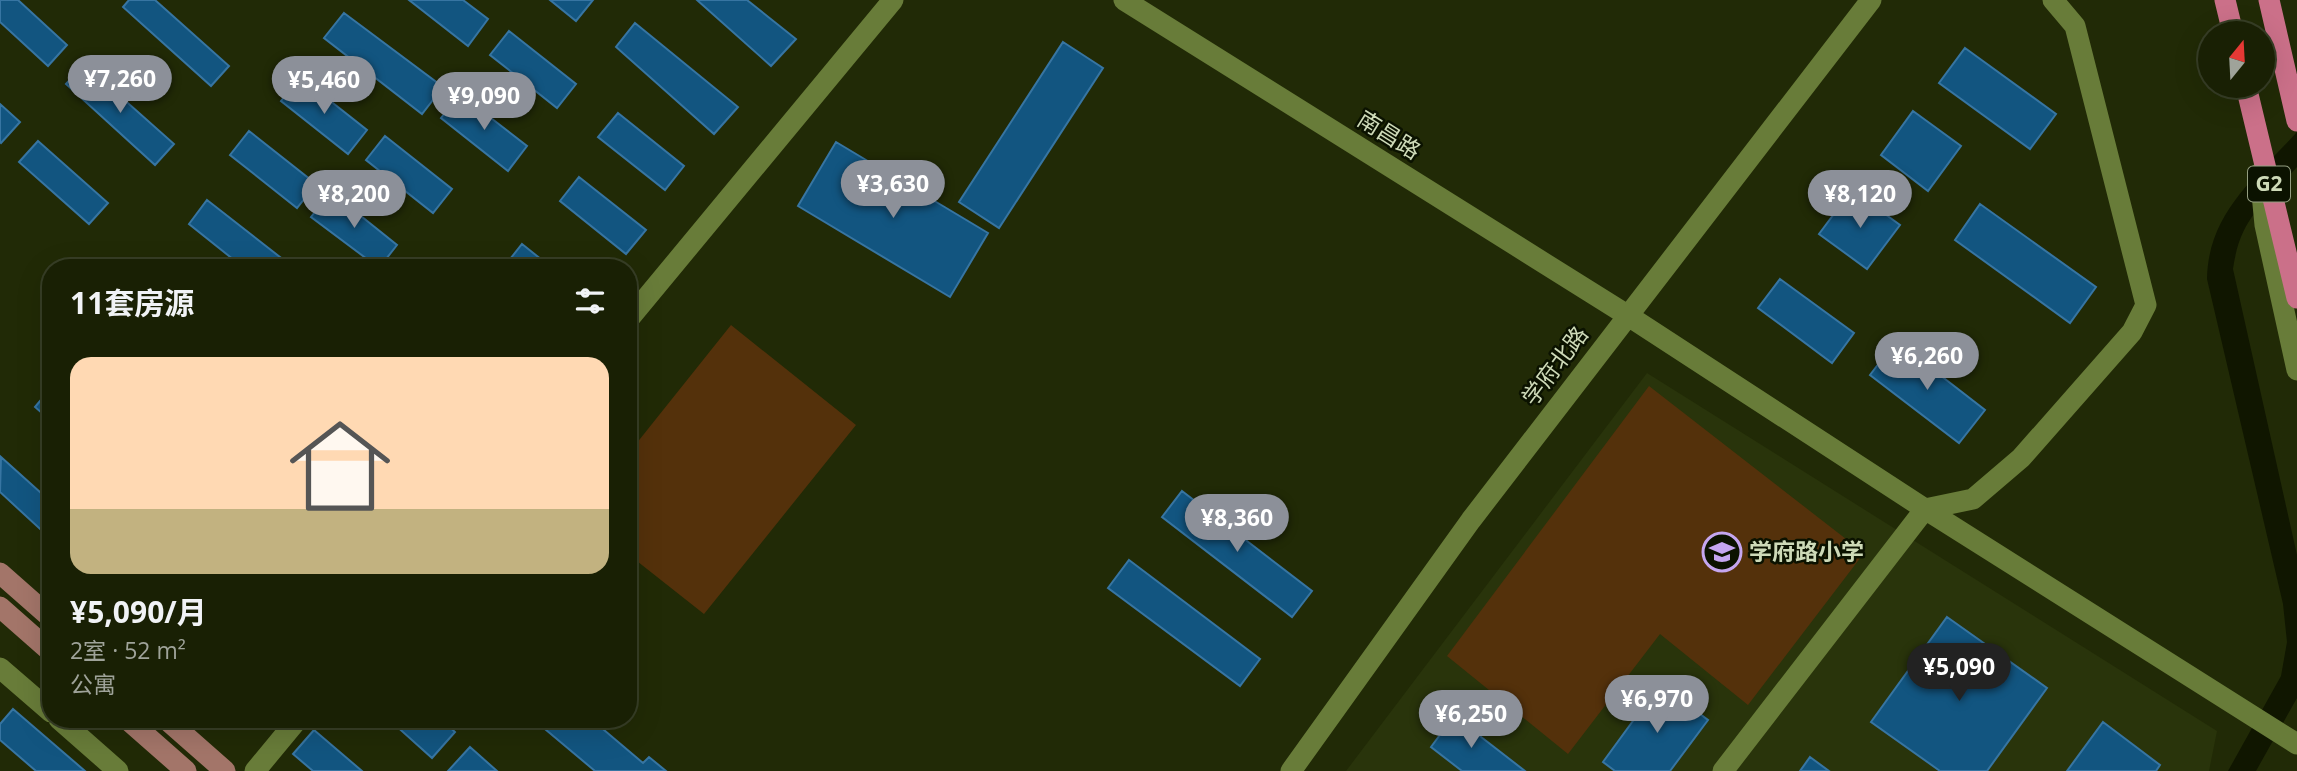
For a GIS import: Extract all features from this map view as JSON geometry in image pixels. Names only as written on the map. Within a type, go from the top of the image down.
[{"type":"highway","points":[[2225,0],[2230,21]]},
{"type":"highway","points":[[2269,0],[2297,121]]},
{"type":"highway","name":"G2","points":[[2249,98],[2283,242],[2288,296]]},
{"type":"main road","points":[[0,573],[42,610]]},
{"type":"main road","points":[[0,607],[42,644]]},
{"type":"main road","points":[[137,728],[186,771]]},
{"type":"main road","points":[[176,728],[225,771]]},
{"type":"street","points":[[637,309],[893,0]]},
{"type":"street","name":"南昌路","points":[[1124,0],[1627,315],[1925,509],[2297,744]]},
{"type":"street","name":"学府北路","points":[[1291,771],[1471,520],[1871,0]]},
{"type":"street","points":[[1723,771],[1925,509],[1973,499],[2021,458],[2132,332],[2146,305],[2075,26],[2053,0]]},
{"type":"street","points":[[2255,127],[2265,225],[2288,296],[2297,370]]},
{"type":"street","points":[[0,668],[42,704]]},
{"type":"street","points":[[69,728],[118,771]]},
{"type":"street","points":[[255,771],[291,728]]},
{"type":"shaded area","points":[[2297,132],[2297,167],[2255,212],[2241,237],[2233,269],[2297,555],[2297,698],[2256,771],[2228,771],[2281,676],[2287,642],[2283,604],[2207,279],[2209,256],[2225,215],[2237,198]]},
{"type":"shaded area","points":[[731,325],[856,425],[704,614],[637,561],[637,443]]},
{"type":"shaded area","name":"学府路小学","points":[[1647,373],[2217,731],[2209,771],[1346,771]]},
{"type":"shaded area","points":[[1649,386],[1864,553],[1748,705],[1660,634],[1568,754],[1447,656]]},
{"type":"building","points":[[0,0],[18,0],[67,45],[48,66],[0,22]]},
{"type":"building","points":[[129,0],[155,0],[229,66],[211,86],[123,7]]},
{"type":"building","points":[[409,0],[463,0],[488,19],[468,46]]},
{"type":"building","points":[[550,0],[593,0],[576,21]]},
{"type":"building","points":[[697,0],[747,0],[796,39],[771,66]]},
{"type":"building","points":[[344,13],[443,87],[422,114],[324,38]]},
{"type":"building","points":[[635,23],[738,107],[714,134],[616,47]]},
{"type":"building","points":[[509,31],[576,84],[557,108],[490,55]]},
{"type":"building","points":[[1063,42],[1103,68],[999,228],[959,202]]},
{"type":"building","points":[[1965,48],[2056,114],[2030,149],[1939,83]]},
{"type":"building","points":[[84,64],[174,144],[155,165],[66,84]]},
{"type":"building","points":[[300,77],[367,130],[348,154],[281,101]]},
{"type":"building","points":[[460,94],[527,146],[508,171],[441,118]]},
{"type":"building","points":[[0,104],[20,122],[1,143],[0,142]]},
{"type":"building","points":[[1913,111],[1961,146],[1928,191],[1881,155]]},
{"type":"building","points":[[618,113],[684,166],[665,190],[598,137]]},
{"type":"building","points":[[249,131],[316,184],[297,208],[230,155]]},
{"type":"building","points":[[385,136],[452,189],[433,213],[366,160]]},
{"type":"building","points":[[38,141],[108,203],[89,224],[19,162]]},
{"type":"building","points":[[836,142],[988,233],[950,297],[798,206]]},
{"type":"building","points":[[579,177],[646,230],[626,254],[560,201]]},
{"type":"building","points":[[1852,190],[1900,225],[1867,269],[1819,234]]},
{"type":"building","points":[[331,192],[397,245],[386,259],[367,259],[311,217]]},
{"type":"building","points":[[207,200],[282,259],[233,259],[189,224]]},
{"type":"building","points":[[1980,204],[2096,287],[2070,323],[1955,240]]},
{"type":"building","points":[[522,244],[541,259],[510,259]]},
{"type":"building","points":[[1780,279],[1854,333],[1832,363],[1758,308]]},
{"type":"building","points":[[1896,341],[1985,410],[1959,443],[1870,375]]},
{"type":"building","points":[[42,399],[42,413],[35,407]]},
{"type":"building","points":[[1,457],[42,494],[42,531],[0,492]]},
{"type":"building","points":[[1182,491],[1312,591],[1292,617],[1162,517]]},
{"type":"building","points":[[1129,560],[1260,659],[1240,686],[1108,588]]},
{"type":"building","points":[[1947,617],[2047,688],[1987,771],[1940,771],[1871,722]]},
{"type":"building","points":[[1660,684],[1708,720],[1670,771],[1615,771],[1603,762]]},
{"type":"building","points":[[13,709],[85,771],[36,771],[0,740],[0,724]]},
{"type":"building","points":[[1454,716],[1525,771],[1462,771],[1431,747]]},
{"type":"building","points":[[2103,722],[2160,765],[2156,771],[2067,771]]},
{"type":"building","points":[[398,728],[451,728],[455,732],[432,758]]},
{"type":"building","points":[[544,728],[602,728],[643,763],[649,757],[666,771],[595,771]]},
{"type":"building","points":[[314,730],[362,771],[313,771],[293,754]]},
{"type":"building","points":[[470,747],[497,771],[448,771]]},
{"type":"building","points":[[1810,757],[1829,771],[1800,771]]},
{"type":"place","name":"学府路小学","points":[[1722,552]]}]
